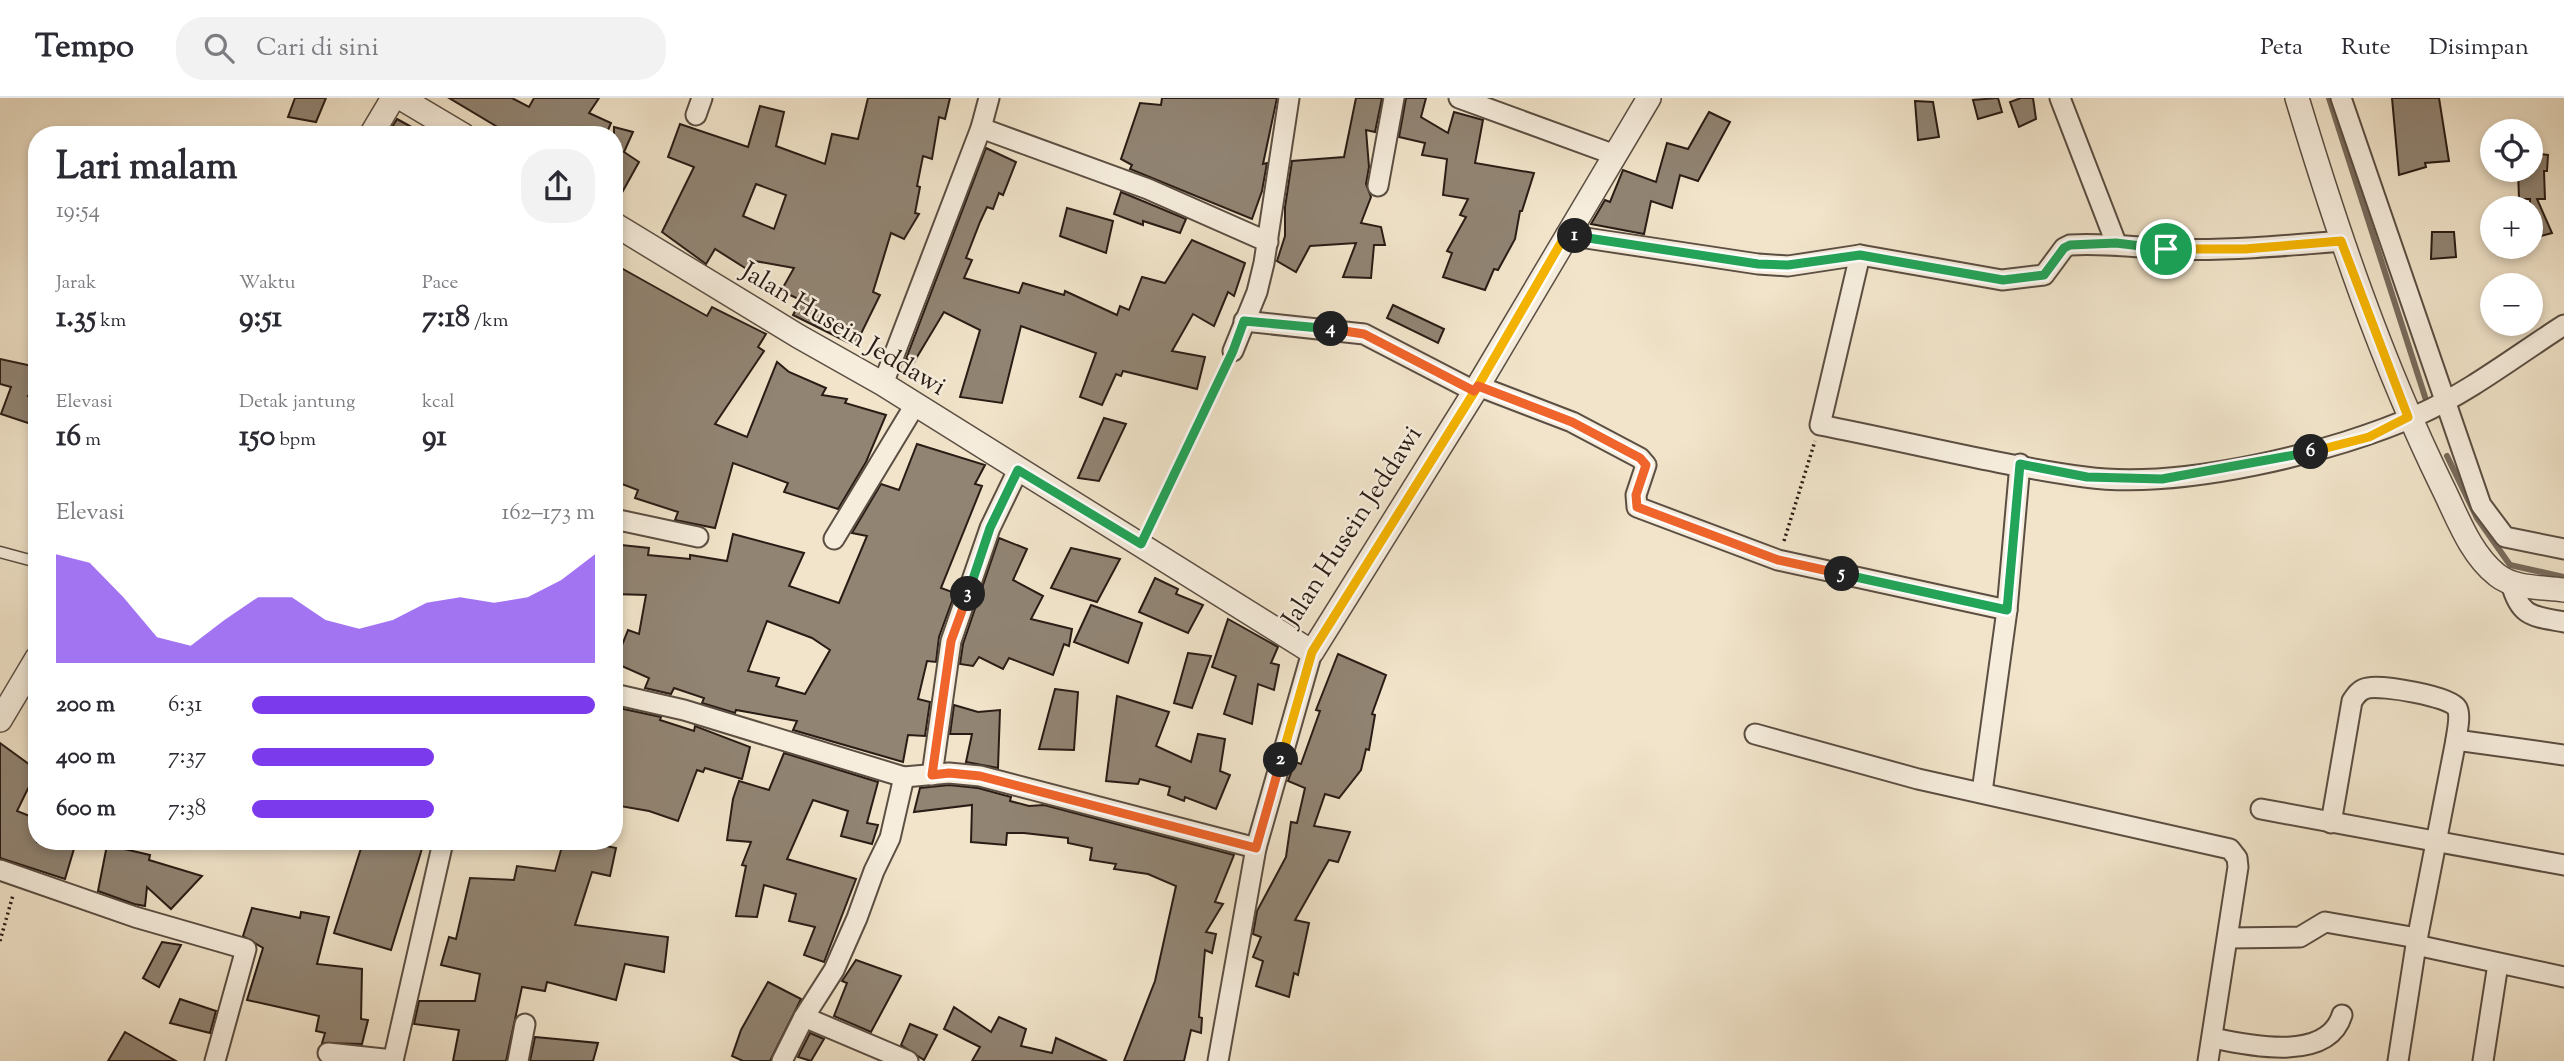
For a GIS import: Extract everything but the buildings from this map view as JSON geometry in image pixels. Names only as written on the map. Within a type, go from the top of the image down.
[{"type":"street","points":[[376,126],[393,98]]},
{"type":"street","points":[[401,98],[448,126]]},
{"type":"street","points":[[883,384],[981,128],[989,98]]},
{"type":"street","points":[[1233,351],[1256,292],[1268,242],[1289,98]]},
{"type":"street","points":[[1377,186],[1394,98]]},
{"type":"street","points":[[1459,98],[1615,155]]},
{"type":"street","name":"Jalan Husein Jeddawi","points":[[623,229],[798,336],[883,384],[1312,652],[1476,388],[1649,98]]},
{"type":"street","points":[[2060,98],[2116,243]]},
{"type":"street","points":[[2297,98],[2341,241],[2413,416],[2468,539],[2497,575],[2511,583],[2564,590]]},
{"type":"street","points":[[2342,98],[2437,369],[2442,403],[2481,505],[2491,522],[2505,537],[2564,549]]},
{"type":"street","points":[[981,128],[1148,189],[1268,242]]},
{"type":"street","points":[[1566,234],[1758,264],[1788,265],[1860,255],[2003,280],[2044,275],[2064,248],[2070,245],[2116,243],[2166,249],[2245,249],[2341,241]]},
{"type":"street","points":[[1860,255],[1820,425],[2087,477],[2162,479],[2292,457],[2369,437],[2442,403],[2564,325]]},
{"type":"street","points":[[1244,321],[1364,334],[1476,388],[1572,422],[1640,458],[1646,465],[1636,495],[1637,507],[1778,560],[2007,610]]},
{"type":"street","points":[[834,539],[915,405]]},
{"type":"street","points":[[1982,792],[2007,610],[2020,464]]},
{"type":"street","points":[[932,775],[951,641],[990,528],[1018,470]]},
{"type":"street","points":[[623,521],[698,537]]},
{"type":"street","points":[[2511,583],[2515,600],[2527,614],[2564,622]]},
{"type":"street","points":[[1218,1061],[1256,848],[1312,652]]},
{"type":"street","points":[[0,720],[28,673]]},
{"type":"street","points":[[2331,823],[2352,701],[2361,691],[2374,688],[2443,698],[2454,704],[2459,713],[2456,740],[2417,942],[2398,1061]]},
{"type":"street","points":[[623,696],[684,710],[904,778],[949,773],[980,776],[1256,848]]},
{"type":"street","points":[[1755,734],[1918,779],[2231,849],[2237,858],[2238,867],[2208,1061]]},
{"type":"street","points":[[2456,740],[2564,755]]},
{"type":"street","points":[[782,1061],[804,1017],[834,970],[890,838],[904,778]]},
{"type":"street","points":[[2261,809],[2564,865]]},
{"type":"street","points":[[328,1053],[393,1061],[441,850]]},
{"type":"street","points":[[9,873],[135,917],[246,949],[215,1061]]},
{"type":"street","points":[[2228,938],[2300,937],[2325,922],[2417,942],[2498,964],[2564,977]]},
{"type":"street","points":[[2483,1061],[2498,964]]},
{"type":"street","points":[[2213,1038],[2289,1052],[2309,1050],[2325,1044],[2337,1033],[2342,1015]]},
{"type":"street","points":[[804,1017],[908,1061]]},
{"type":"street","points":[[518,1061],[525,1024]]},
{"type":"lane","points":[[0,552],[28,560]]},
{"type":"path","points":[[1141,544],[1233,351]]},
{"type":"path","points":[[1778,560],[1820,425]]},
{"type":"path","points":[[0,940],[9,873]]},
{"type":"waterway","points":[[2329,98],[2426,400]]},
{"type":"waterway","points":[[2447,456],[2477,518],[2510,565],[2564,577]]},
{"type":"route","points":[[2166,249],[2116,243],[2070,245],[2064,248],[2044,275],[2003,280],[1860,255],[1788,265],[1758,264],[1654,250],[1566,234],[1478,386],[1407,495],[1312,652],[1256,848],[980,776],[949,773],[932,775],[951,641],[990,528],[1018,470],[1141,544],[1233,351],[1244,321],[1364,334],[1474,391],[1478,386],[1572,422],[1640,458],[1646,465],[1636,495],[1637,507],[1778,560],[2007,610],[2020,464],[2087,477],[2162,479],[2292,457],[2369,437],[2408,417],[2341,241],[2245,249],[2166,249]]}]
